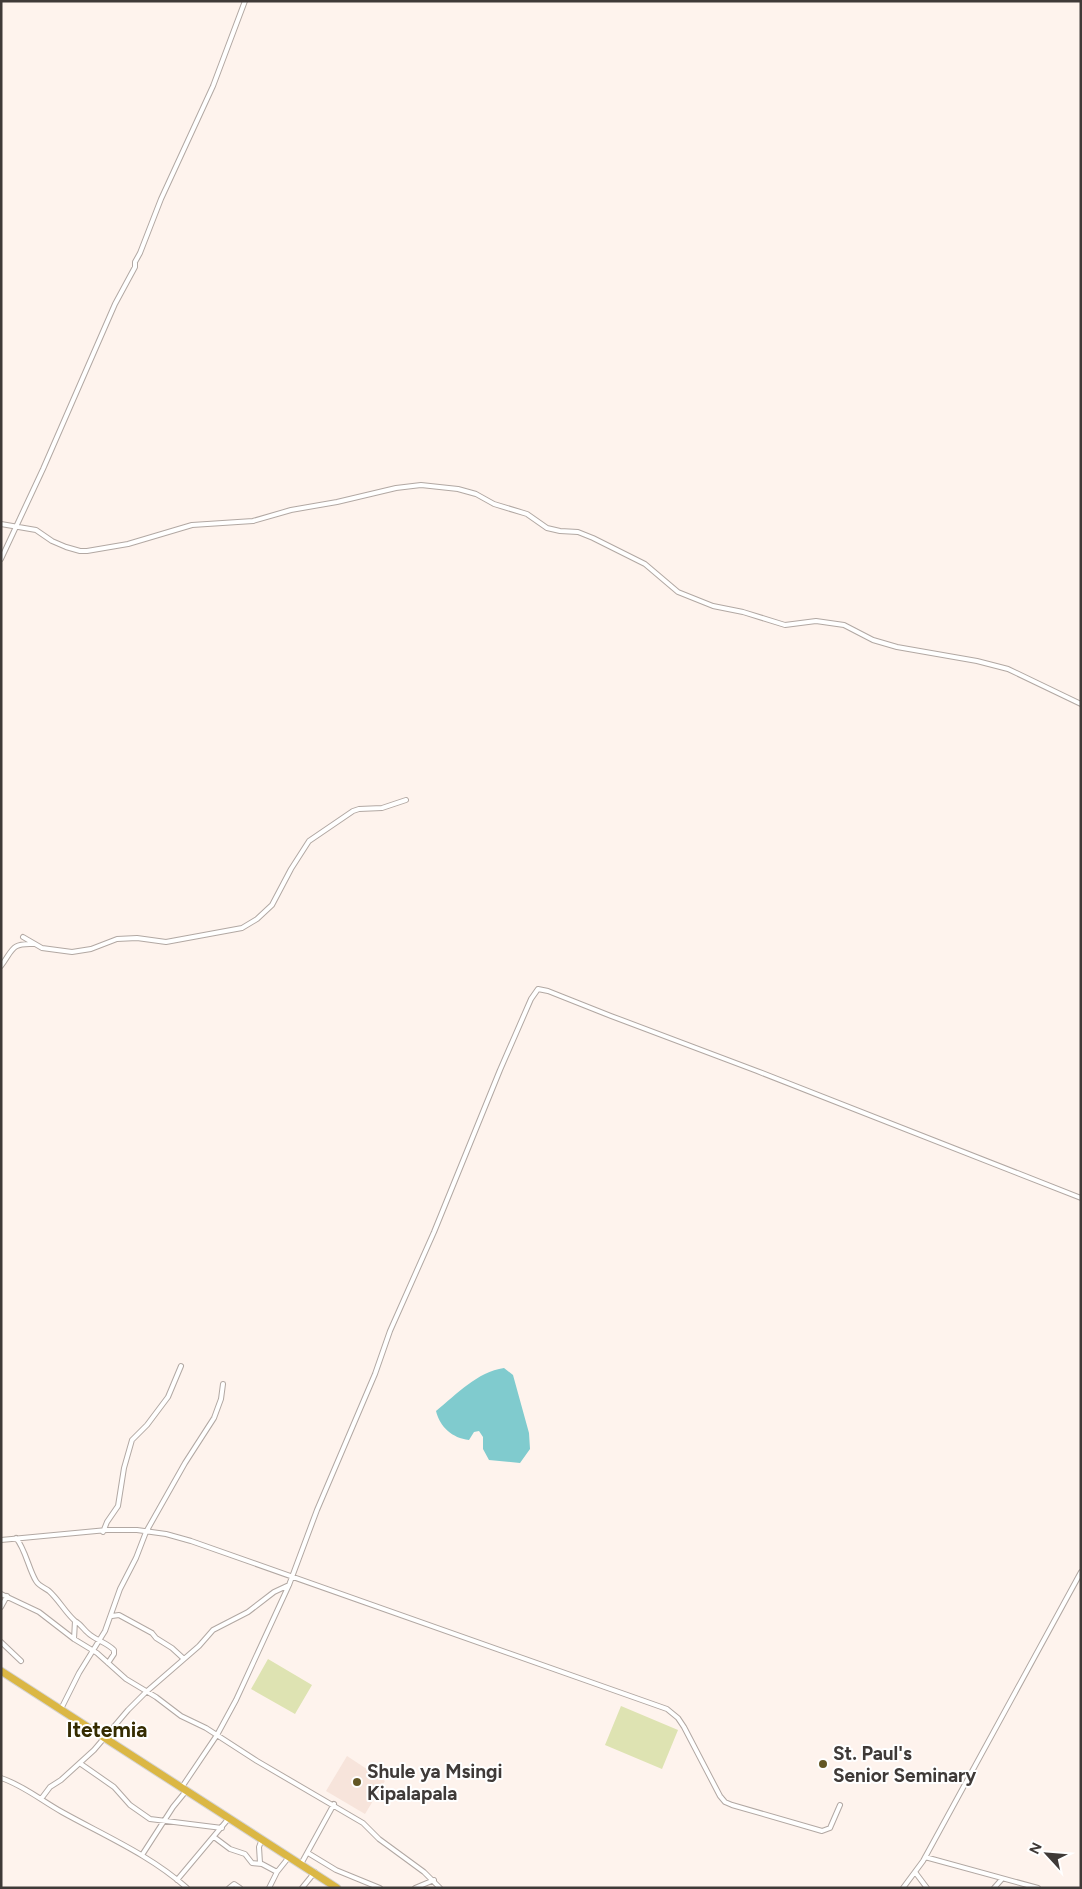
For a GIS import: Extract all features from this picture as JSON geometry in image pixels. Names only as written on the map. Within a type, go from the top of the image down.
[{"type":"highway","points":[[3,1674],[185,1788],[337,1888]]},
{"type":"street","points":[[1,559],[17,527],[115,304],[134,269],[135,262],[140,254],[161,199],[213,86],[245,1]]},
{"type":"street","points":[[1,524],[36,530],[66,547],[77,551],[87,551],[128,544],[192,525],[253,521],[292,510],[396,488],[421,485],[458,489],[482,496],[494,504],[527,514],[547,528],[578,532],[594,538],[645,564],[678,592],[713,606],[743,612],[785,625],[816,621],[844,625],[867,637],[896,647],[977,661],[1008,669],[1081,704]]},
{"type":"street","points":[[23,938],[42,948],[72,952],[91,949],[117,939],[137,938],[166,942],[242,928],[257,919],[272,905],[291,869],[309,841],[353,811],[382,808],[406,800]]},
{"type":"street","points":[[1,966],[15,947],[21,943],[34,944]]},
{"type":"street","points":[[142,1854],[217,1736],[236,1700],[289,1585],[331,1477],[375,1374],[390,1330],[434,1232],[500,1070],[531,999],[538,989],[548,990],[611,1016],[757,1070],[1081,1198]]},
{"type":"street","points":[[103,1532],[107,1522],[118,1506],[124,1468],[132,1440],[147,1425],[168,1397],[181,1366]]},
{"type":"street","points":[[60,1709],[112,1616],[120,1589],[136,1558],[146,1532],[184,1463],[214,1418],[221,1399],[223,1384]]},
{"type":"street","points":[[1,1540],[136,1530],[166,1534],[191,1541],[667,1708],[678,1718],[684,1727],[720,1796],[725,1802],[732,1805],[822,1830],[830,1828],[840,1805]]},
{"type":"street","points":[[16,1538],[21,1544],[24,1557],[32,1569],[36,1582],[58,1600],[89,1635],[114,1650],[114,1654],[108,1663]]},
{"type":"street","points":[[903,1888],[925,1857],[1081,1572]]},
{"type":"street","points":[[41,1799],[50,1787],[80,1764],[106,1738],[128,1710],[146,1692],[214,1630],[248,1612],[274,1592],[289,1585]]},
{"type":"street","points":[[1,1594],[39,1612],[74,1639],[93,1650],[126,1679],[159,1699],[181,1716],[206,1728],[257,1762],[364,1822],[379,1839],[411,1861],[434,1880],[440,1888]]},
{"type":"street","points":[[1,1607],[7,1596]]},
{"type":"street","points":[[112,1616],[119,1615],[152,1633],[184,1659]]},
{"type":"street","points":[[74,1639],[75,1621]]},
{"type":"street","points":[[1,1642],[21,1662]]},
{"type":"street","points":[[80,1764],[114,1787],[130,1805],[144,1816],[155,1821],[165,1820],[222,1828]]},
{"type":"street","points":[[1,1778],[20,1786],[63,1812],[142,1854],[187,1888]]},
{"type":"street","points":[[301,1864],[334,1804]]},
{"type":"street","points":[[177,1880],[230,1817]]},
{"type":"street","points":[[214,1837],[230,1849],[245,1854],[252,1863],[260,1863],[277,1872]]},
{"type":"street","points":[[260,1863],[259,1847],[262,1839]]},
{"type":"street","points":[[308,1853],[336,1870],[380,1888]]},
{"type":"street","points":[[269,1888],[277,1872],[289,1857]]},
{"type":"street","points":[[925,1857],[1038,1888]]},
{"type":"street","points":[[302,1888],[315,1872]]},
{"type":"street","points":[[915,1872],[927,1888]]},
{"type":"street","points":[[994,1888],[1002,1879]]},
{"type":"street","points":[[415,1888],[434,1880]]},
{"type":"street","points":[[229,1888],[234,1884],[240,1888]]},
{"type":"shaded area","points":[[347,1756],[385,1781],[365,1814],[326,1791]]},
{"type":"green space","points":[[268,1659],[312,1685],[295,1714],[251,1689]]},
{"type":"green space","points":[[621,1706],[678,1730],[662,1769],[605,1745]]},
{"type":"water","points":[[504,1368],[513,1375],[529,1433],[530,1449],[520,1463],[489,1460],[483,1449],[483,1437],[479,1431],[474,1432],[469,1440],[457,1437],[444,1427],[436,1411],[476,1379],[494,1370]]},
{"type":"place","name":"St. Paul's Senior Seminary","points":[[823,1764]]},
{"type":"place","name":"Shule ya Msingi Kipalapala","points":[[357,1782]]},
{"type":"district","name":"Itetemia","points":[[107,1729]]}]
